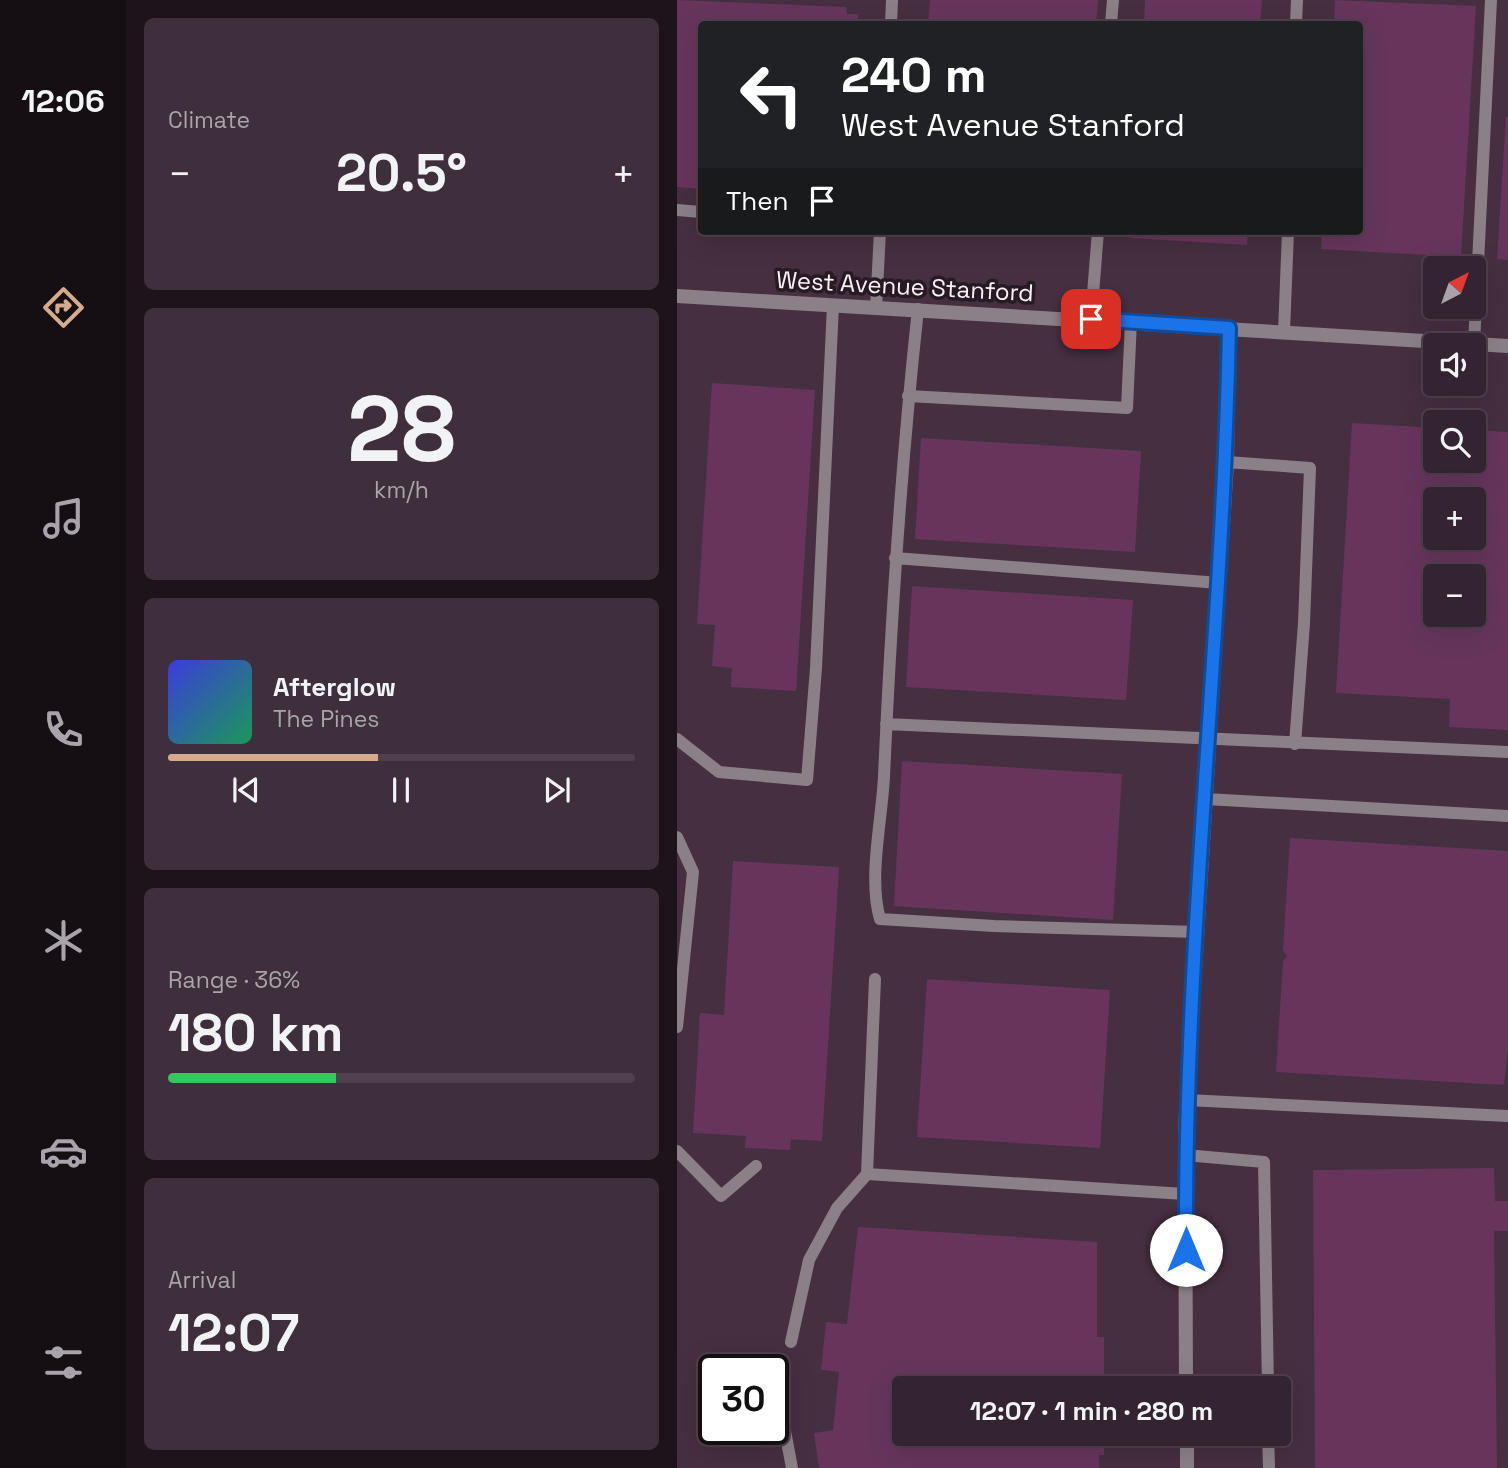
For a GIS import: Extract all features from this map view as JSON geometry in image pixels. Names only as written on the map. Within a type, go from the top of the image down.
[{"type":"street","name":"West Avenue Stanford","points":[[677,296],[1131,321],[1423,341]]},
{"type":"street","points":[[1186,1376],[1187,1100],[1227,462],[1229,328]]},
{"type":"street","name":"West Avenue Stanford","points":[[1486,344],[1508,345]]},
{"type":"street","points":[[1187,1446],[1187,1468]]},
{"type":"lane","points":[[891,21],[892,0]]},
{"type":"lane","points":[[1111,21],[1113,0]]},
{"type":"lane","points":[[1296,21],[1297,0]]},
{"type":"lane","points":[[1475,333],[1491,0]]},
{"type":"lane","points":[[677,210],[698,212]]},
{"type":"lane","points":[[876,308],[881,235]]},
{"type":"lane","points":[[1091,319],[1098,235]]},
{"type":"lane","points":[[1284,332],[1288,235]]},
{"type":"lane","points":[[677,739],[719,772],[807,780],[816,668],[833,304]]},
{"type":"lane","points":[[918,309],[895,558],[874,898],[880,919],[1197,932]]},
{"type":"lane","points":[[908,396],[1127,408],[1131,321]]},
{"type":"lane","points":[[1227,462],[1310,468],[1304,623],[1295,744]]},
{"type":"lane","points":[[895,558],[1219,583]]},
{"type":"lane","points":[[886,724],[1210,741],[1508,752]]},
{"type":"lane","points":[[1206,799],[1508,816]]},
{"type":"lane","points":[[677,837],[693,873],[677,1027]]},
{"type":"lane","points":[[791,1342],[809,1260],[837,1208],[867,1174],[875,979]]},
{"type":"lane","points":[[1187,1100],[1508,1116]]},
{"type":"lane","points":[[677,1151],[721,1196],[756,1166]]},
{"type":"lane","points":[[1185,1155],[1264,1162],[1267,1376]]},
{"type":"lane","points":[[867,1174],[1185,1194]]},
{"type":"lane","points":[[788,1445],[792,1468]]},
{"type":"lane","points":[[1268,1446],[1269,1468]]},
{"type":"building","points":[[677,0],[846,7],[847,14],[858,14],[858,21],[698,21],[698,189],[677,187]]},
{"type":"building","points":[[930,0],[1098,0],[1096,21],[928,21]]},
{"type":"building","points":[[1145,0],[1262,0],[1260,21],[1144,21]]},
{"type":"building","points":[[1335,0],[1476,6],[1461,256],[1321,249],[1322,235],[1363,235],[1363,21],[1334,21]]},
{"type":"building","points":[[1508,117],[1508,260],[1497,259]]},
{"type":"building","points":[[1131,235],[1248,235],[1247,245],[1131,238]]},
{"type":"building","points":[[712,383],[815,390],[796,691],[731,687],[732,668],[712,666],[715,625],[697,624]]},
{"type":"building","points":[[1352,423],[1423,427],[1423,473],[1486,473],[1486,431],[1508,432],[1508,730],[1449,727],[1450,699],[1336,693]]},
{"type":"building","points":[[921,438],[1141,451],[1135,552],[915,539]]},
{"type":"building","points":[[912,586],[1133,600],[1126,700],[906,687]]},
{"type":"building","points":[[902,761],[1122,774],[1113,920],[894,906]]},
{"type":"building","points":[[1290,838],[1508,851],[1508,1047],[1504,1085],[1276,1072],[1283,961],[1287,956],[1283,950]]},
{"type":"building","points":[[733,861],[839,867],[822,1141],[791,1139],[790,1150],[745,1148],[746,1136],[693,1133],[700,1013],[724,1015]]},
{"type":"building","points":[[927,979],[1110,990],[1100,1148],[917,1137]]},
{"type":"building","points":[[1494,1168],[1495,1201],[1508,1201],[1508,1231],[1494,1231],[1497,1468],[1315,1468],[1313,1170]]},
{"type":"building","points":[[858,1227],[1097,1242],[1097,1337],[1104,1337],[1104,1376],[892,1376],[892,1446],[1104,1446],[1104,1455],[1099,1455],[1099,1468],[819,1468],[814,1433],[833,1430],[839,1372],[821,1370],[826,1322],[847,1324]]},
{"type":"route","points":[[1091,319],[1229,328],[1227,462],[1185,1128],[1186,1250]]}]
